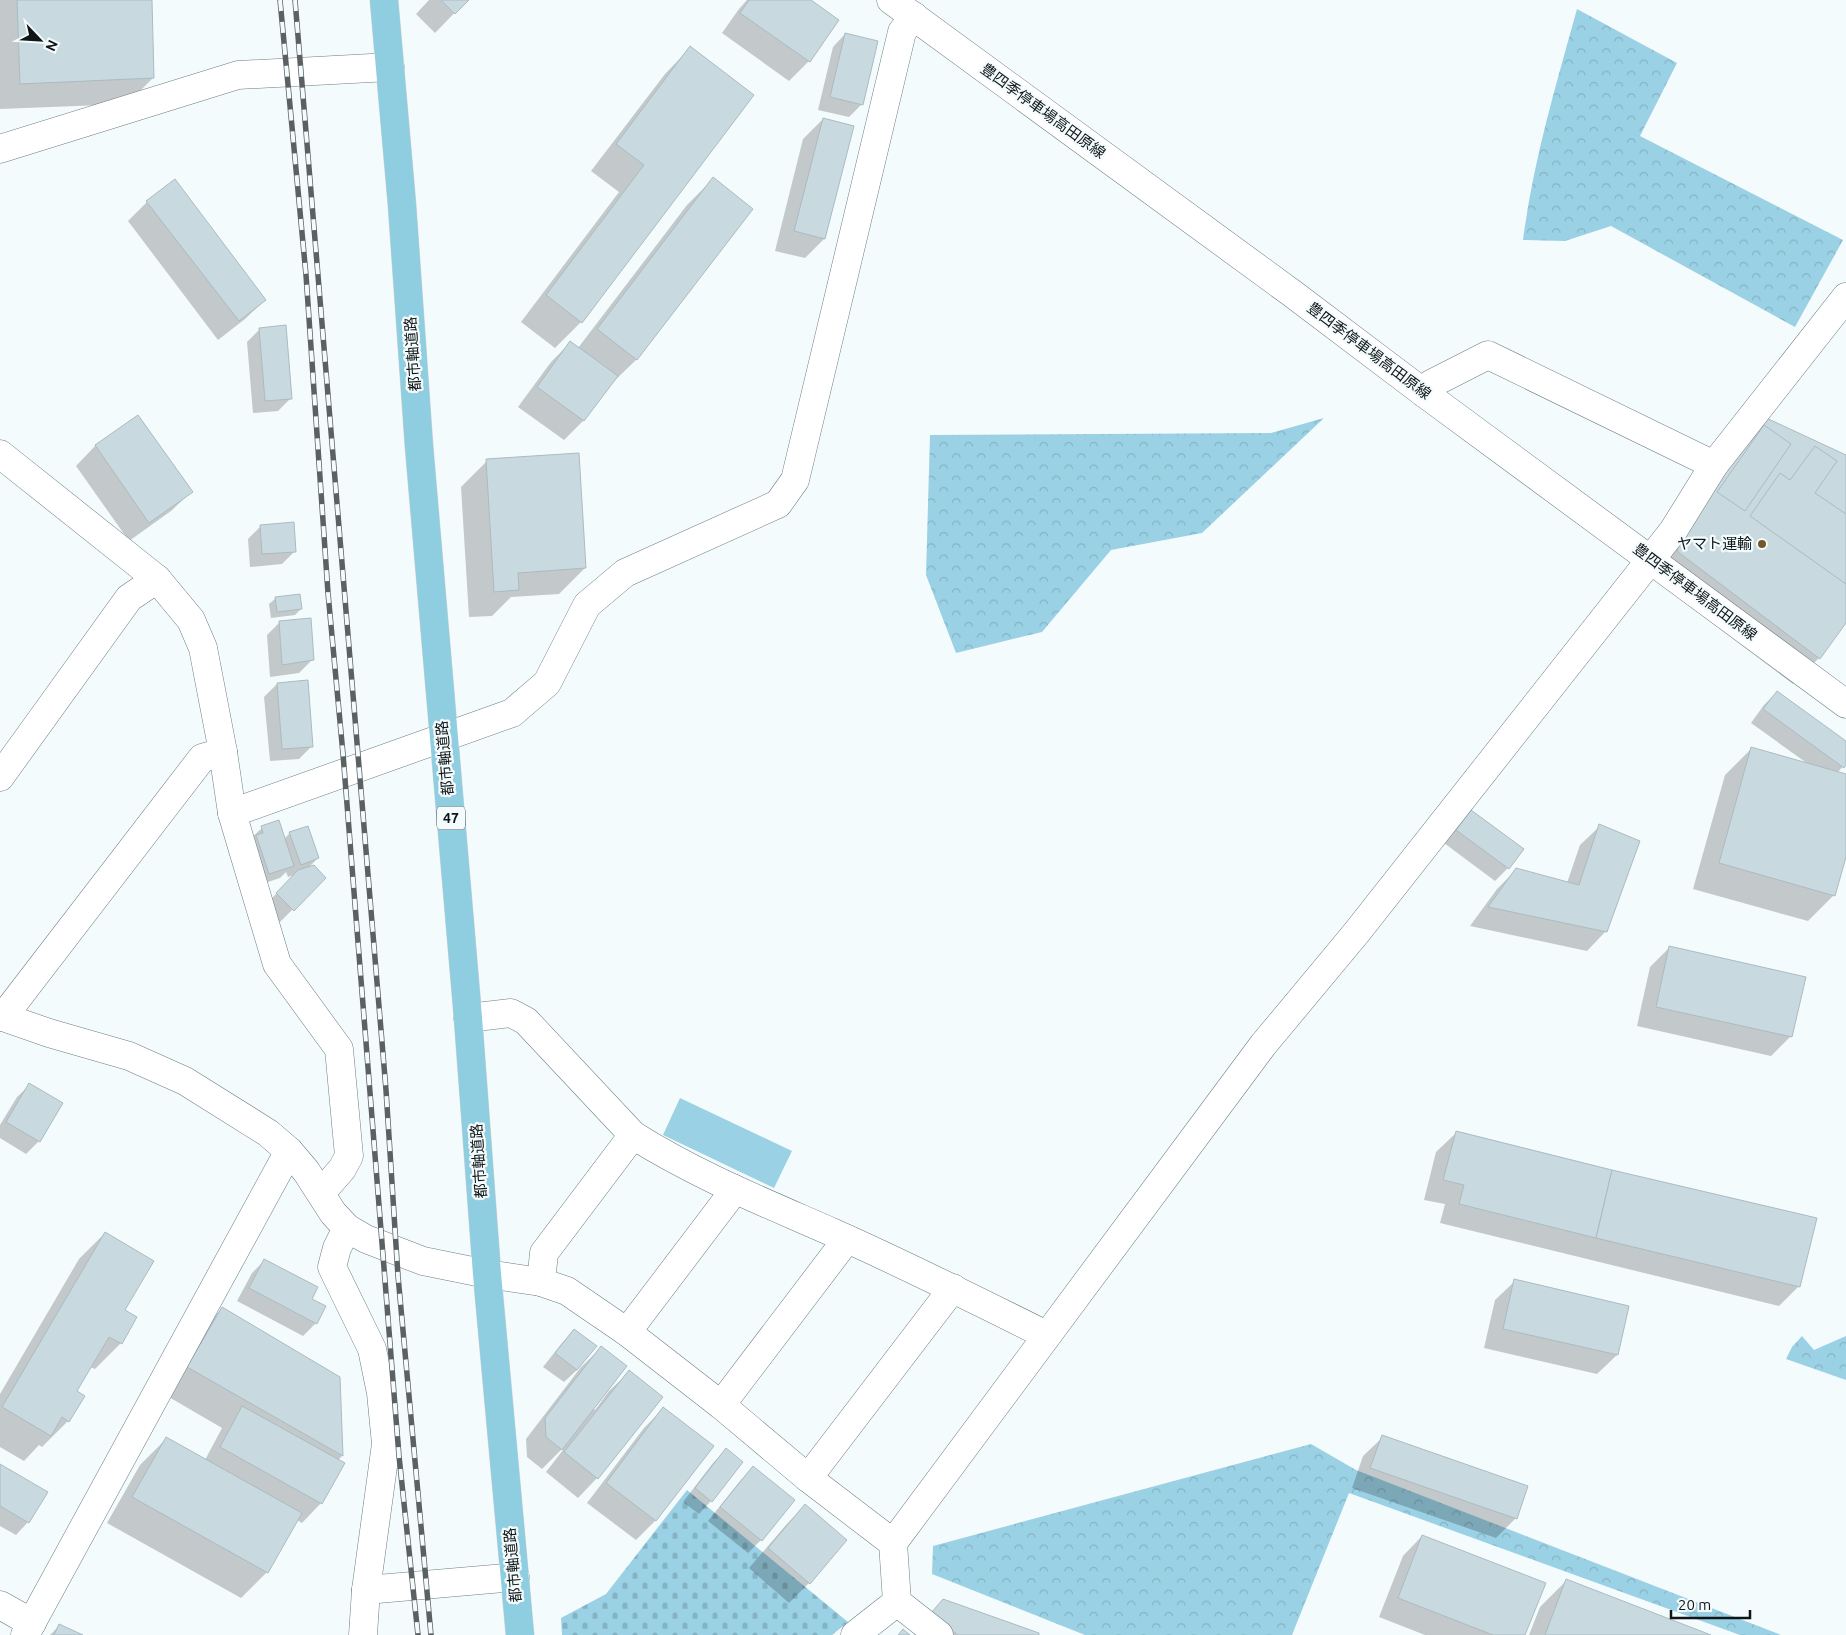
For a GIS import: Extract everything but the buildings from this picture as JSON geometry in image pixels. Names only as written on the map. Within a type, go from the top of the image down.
[{"type":"main road","name":"都市軸道路","points":[[384,0],[419,446],[468,1018],[487,1274],[520,1635]]},
{"type":"street","points":[[232,813],[512,713],[547,683],[588,605],[625,573],[778,504],[795,480],[902,32],[898,4]]},
{"type":"street","name":"豊四季停車場高田原線","points":[[898,4],[1846,704]]},
{"type":"street","points":[[0,148],[238,75],[390,67]]},
{"type":"street","points":[[939,1635],[897,1602],[893,1543],[1263,1045],[1357,932],[1673,531],[1714,465],[1846,296]]},
{"type":"street","points":[[1424,393],[1431,384],[1488,355],[1714,465]]},
{"type":"street","points":[[0,455],[157,579],[191,620],[204,648],[232,813],[277,964],[339,1049],[349,1156],[342,1169],[321,1193]]},
{"type":"street","points":[[0,777],[129,598],[157,579]]},
{"type":"street","points":[[223,752],[202,758],[2,1017],[129,1056],[185,1081],[268,1132],[289,1151],[306,1171],[333,1213],[347,1228],[366,1239],[423,1262],[541,1282],[567,1291],[628,1332],[722,1405],[808,1478],[893,1543]]},
{"type":"street","points":[[468,1018],[510,1013],[526,1021],[633,1135],[651,1146],[732,1188],[953,1288],[1046,1335]]},
{"type":"street","points":[[541,1282],[544,1253],[633,1135]]},
{"type":"street","points":[[0,1605],[29,1629],[289,1151]]},
{"type":"street","points":[[628,1332],[727,1200],[732,1188]]},
{"type":"street","points":[[347,1228],[337,1248],[332,1266],[372,1349],[381,1393],[386,1444],[366,1590],[363,1635]]},
{"type":"street","points":[[722,1405],[847,1239]]},
{"type":"street","points":[[808,1478],[953,1288]]},
{"type":"street","points":[[366,1590],[515,1577]]},
{"type":"street","points":[[855,1635],[897,1602]]},
{"type":"green space","points":[[1577,9],[1677,63],[1640,136],[1843,240],[1795,327],[1611,226],[1565,241],[1523,240],[1539,152]]},
{"type":"green space","points":[[1324,418],[1202,533],[1111,550],[1042,632],[956,653],[926,575],[930,435],[1271,433]]},
{"type":"green space","points":[[680,1098],[792,1151],[774,1188],[663,1135]]},
{"type":"green space","points":[[1802,1336],[1814,1350],[1846,1336],[1846,1380],[1786,1359],[1792,1347]]},
{"type":"green space","points":[[1311,1444],[1356,1470],[1781,1635],[1740,1635],[1349,1493],[1292,1635],[1085,1635],[932,1574],[933,1546]]},
{"type":"green space","points":[[687,1490],[848,1622],[832,1635],[562,1635],[561,1618],[606,1594]]},
{"type":"railway","points":[[280,0],[306,275],[328,593],[343,754],[399,1456],[418,1635]]},
{"type":"railway","points":[[295,0],[386,1090],[398,1276],[431,1635]]},
{"type":"place","name":"ヤマト運輸","points":[[1762,544]]}]
